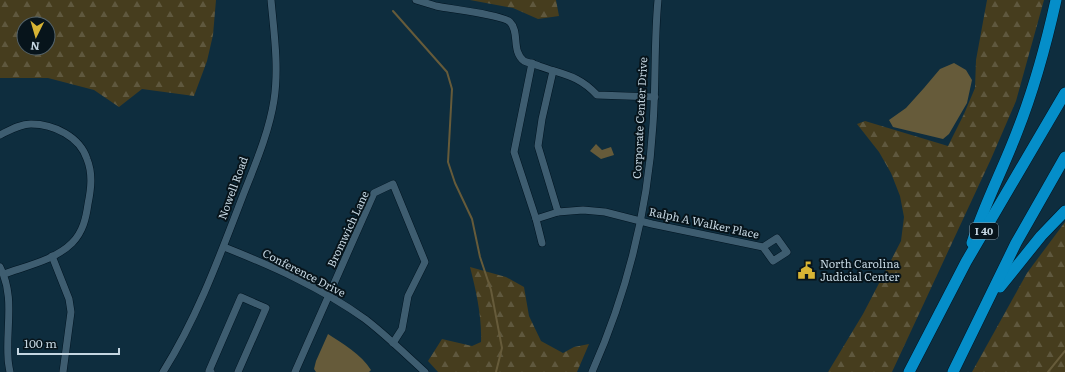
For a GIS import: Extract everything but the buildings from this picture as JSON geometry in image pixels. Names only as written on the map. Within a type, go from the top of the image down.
[{"type":"highway","points":[[966,262],[978,224],[1008,156],[1027,104],[1046,44],[1056,0]]},
{"type":"highway","name":"I 40","points":[[909,372],[966,262],[1065,93]]},
{"type":"highway","points":[[953,372],[1016,244],[1065,157]]},
{"type":"highway","points":[[987,303],[1041,236],[1065,211]]},
{"type":"street","name":"Nowell Road","points":[[163,372],[195,315],[224,247],[250,177],[272,109],[276,80],[271,0]]},
{"type":"street","points":[[416,0],[436,6],[491,16],[509,21],[514,27],[515,45],[518,53],[524,61],[574,77],[587,85],[597,95],[655,97]]},
{"type":"street","name":"Corporate Center Drive","points":[[592,372],[603,348],[622,295],[641,222],[651,152],[655,97],[658,0]]},
{"type":"street","points":[[532,63],[514,152],[536,219],[542,243]]},
{"type":"street","points":[[553,71],[542,119],[538,146],[558,212]]},
{"type":"street","points":[[0,135],[15,127],[31,124],[58,130],[72,138],[82,149],[91,172],[91,185],[85,220],[81,230],[72,243],[52,256],[4,274]]},
{"type":"street","name":"Bromwich Lane","points":[[329,295],[374,193],[393,184],[425,262],[408,296],[402,329],[393,343]]},
{"type":"street","name":"Ralph A Walker Place","points":[[536,219],[558,212],[583,210],[605,212],[641,222],[763,247]]},
{"type":"street","name":"Conference Drive","points":[[224,247],[294,277],[329,295],[366,319],[425,372]]},
{"type":"street","points":[[52,256],[69,299],[71,312],[63,372]]},
{"type":"street","points":[[0,267],[4,274],[10,302],[8,356],[10,372]]},
{"type":"street","points":[[295,372],[329,295]]},
{"type":"street","points":[[211,372],[209,371],[240,297],[266,308],[238,372]]},
{"type":"green space","points":[[0,0],[216,0],[213,35],[207,61],[194,96],[142,89],[119,107],[94,90],[48,78],[0,78]]},
{"type":"green space","points":[[470,0],[556,0],[559,16],[538,19],[513,8]]},
{"type":"green space","points":[[987,0],[1044,0],[1016,101],[991,159],[892,372],[828,372],[863,314],[901,241],[904,217],[900,196],[891,173],[879,152],[857,124],[865,121],[948,146],[975,88],[976,60]]},
{"type":"green space","points":[[1065,222],[1065,372],[972,372],[1027,273]]},
{"type":"green space","points":[[470,267],[506,277],[524,287],[529,316],[541,341],[563,353],[574,347],[589,344],[577,372],[438,372],[428,361],[442,339],[472,346],[481,342],[480,313]]},
{"type":"shaded area","points":[[954,63],[966,70],[972,80],[967,103],[949,134],[943,139],[893,127],[889,120],[906,108],[940,69]]},
{"type":"shaded area","points":[[596,144],[602,150],[611,147],[614,155],[601,159],[590,151]]},
{"type":"shaded area","points":[[328,334],[357,354],[371,370],[369,372],[316,372],[314,369],[316,361]]},
{"type":"waterway","points":[[393,11],[447,72],[452,89],[448,162],[455,183],[472,219],[480,257],[491,290],[502,348],[496,372]]},
{"type":"waterway","points":[[1048,372],[1065,351]]},
{"type":"place","name":"North Carolina Judicial Center","points":[[807,270]]}]
